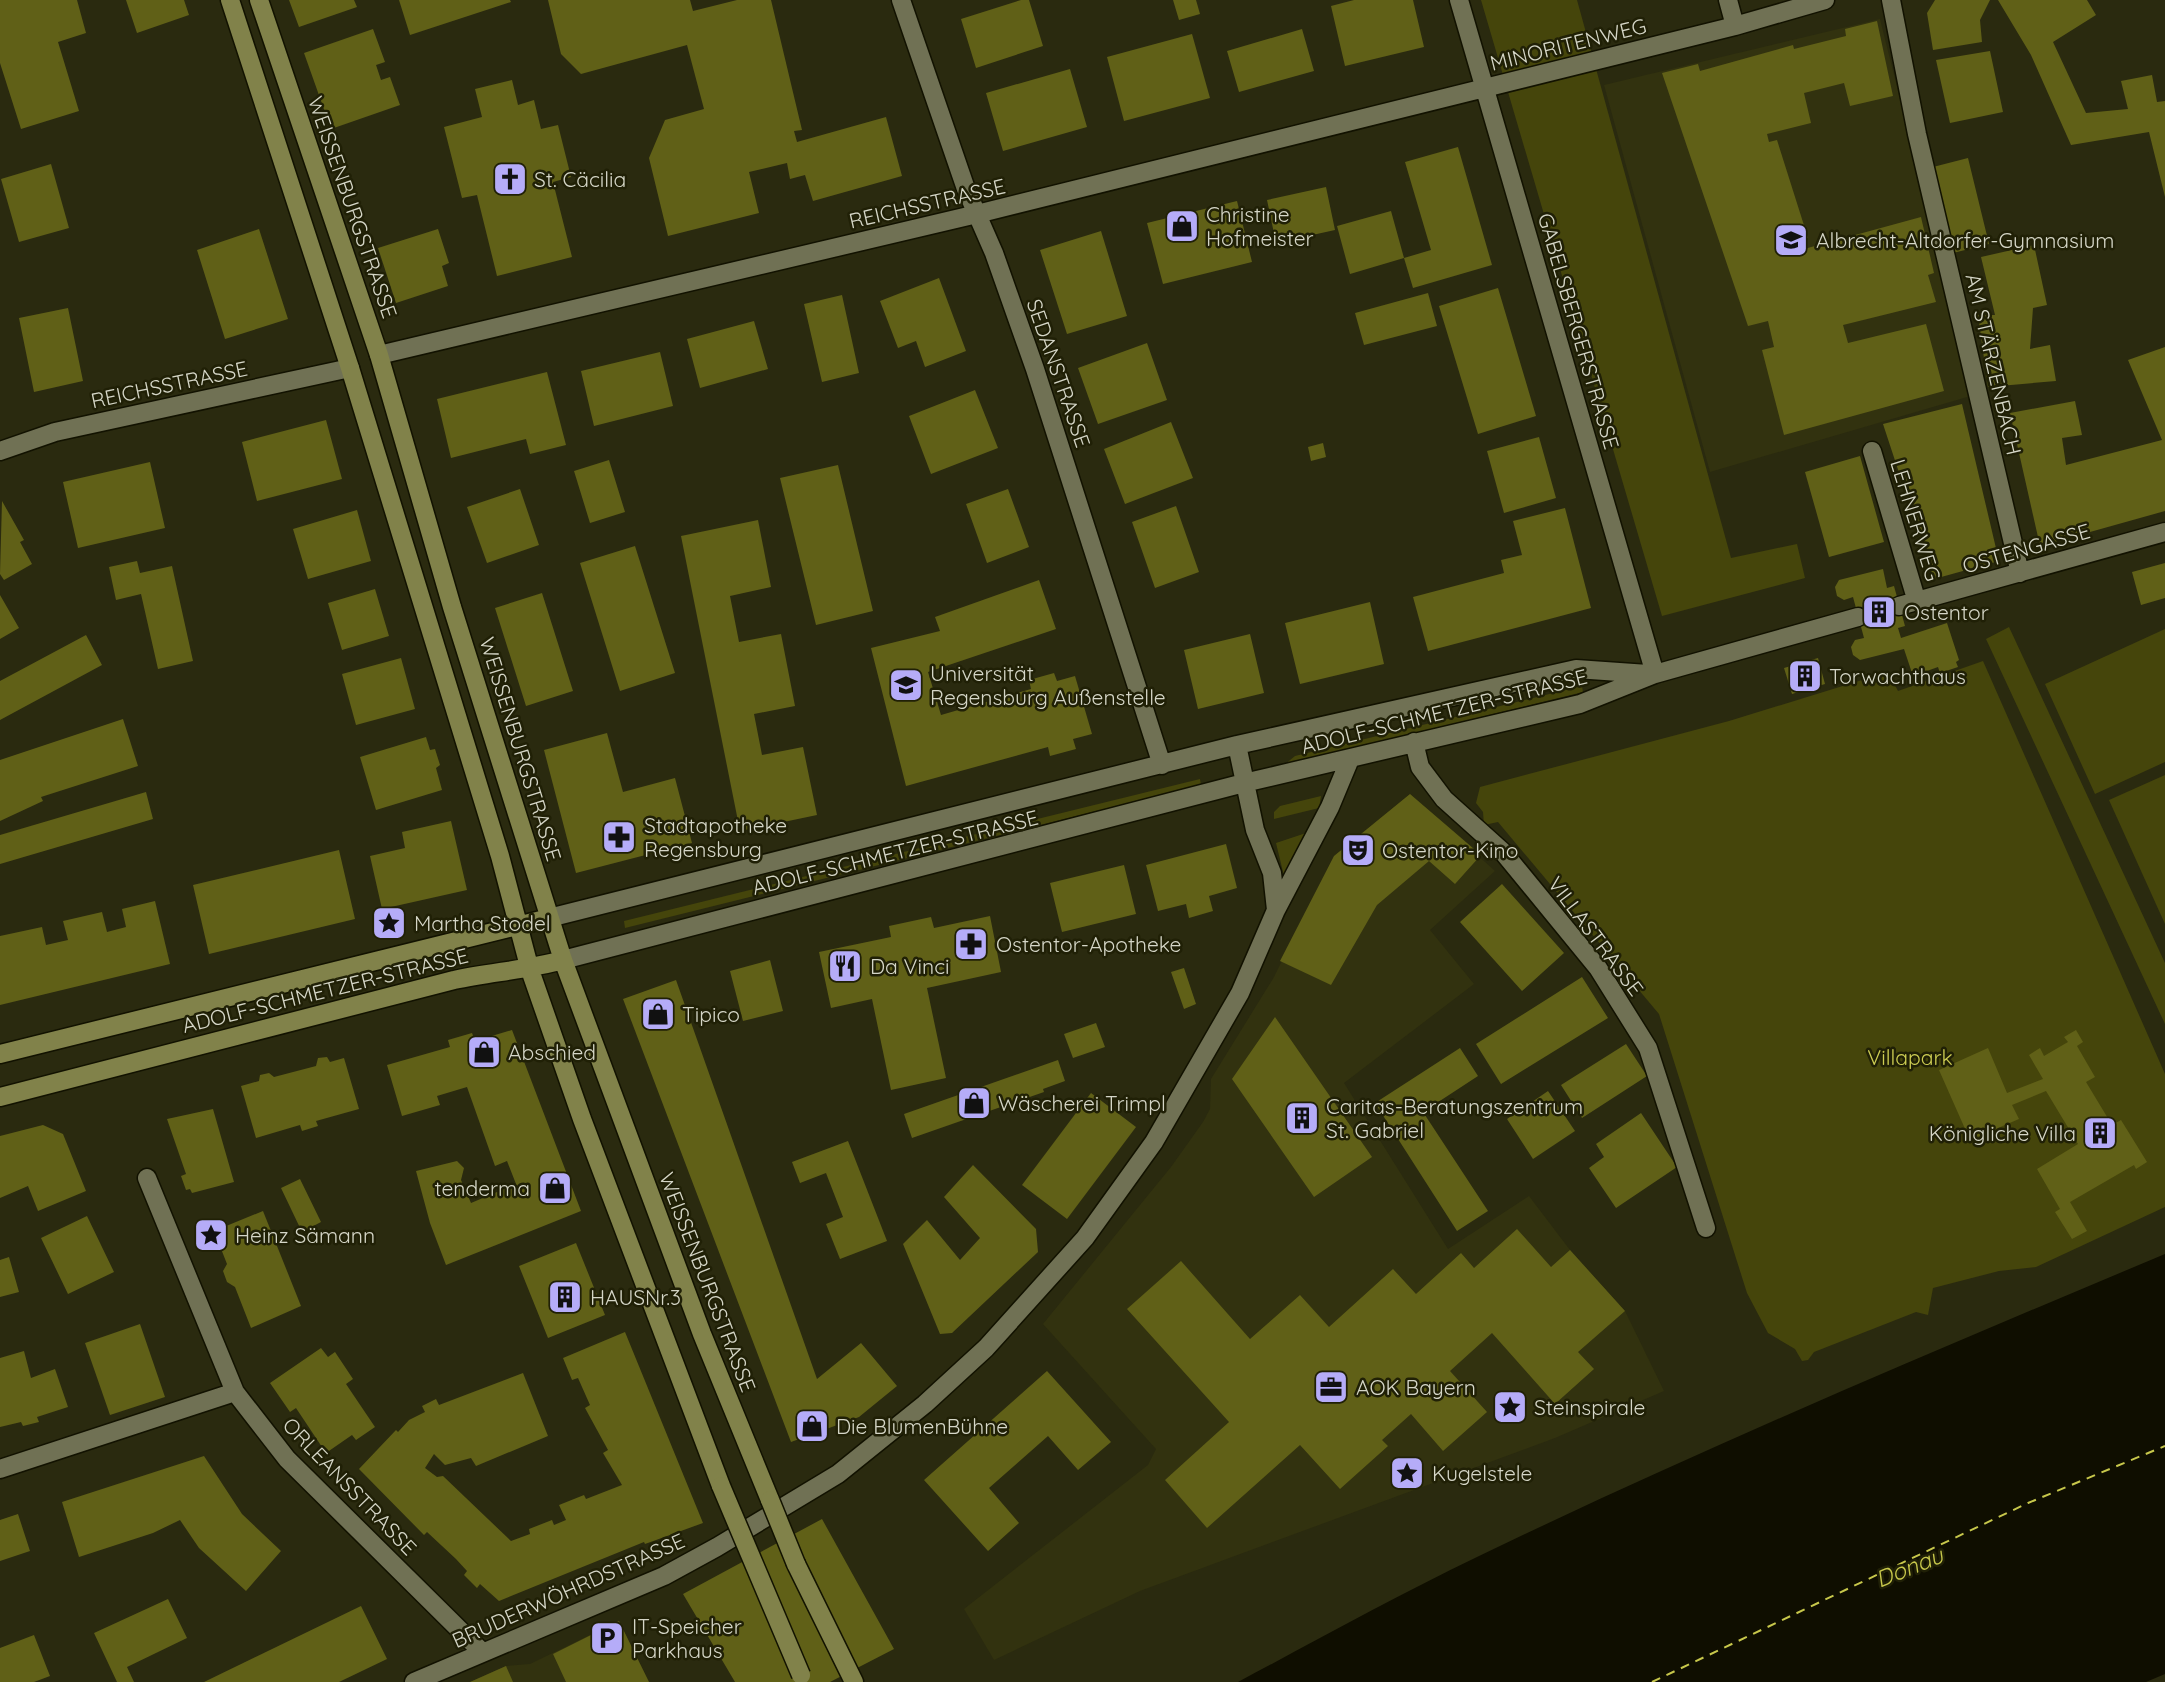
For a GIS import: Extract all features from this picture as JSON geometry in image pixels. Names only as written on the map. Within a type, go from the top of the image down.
[{"type":"main road","points":[[230,0],[350,368],[519,925],[530,970],[582,1119],[721,1486],[804,1682]]},
{"type":"main road","name":"WEISSENBURGSTRASSE","points":[[259,0],[379,355],[441,571],[563,961],[702,1334],[796,1564],[854,1682]]},
{"type":"main road","name":"ADOLF-SCHMETZER-STRASSE","points":[[0,1054],[549,918]]},
{"type":"main road","name":"ADOLF-SCHMETZER-STRASSE","points":[[0,1097],[454,980],[501,970],[530,970],[563,961]]},
{"type":"street","name":"SEDANSTRASSE","points":[[901,0],[1035,369],[1162,765]]},
{"type":"street","name":"GABELSBERGERSTRASSE","points":[[1459,0],[1655,674]]},
{"type":"street","points":[[1728,0],[1735,26]]},
{"type":"street","name":"MINORITENWEG","points":[[1484,88],[1735,26],[1825,0]]},
{"type":"street","name":"AM STÄRZENBACH","points":[[1891,0],[1917,134],[2020,573]]},
{"type":"street","name":"REICHSSTRASSE","points":[[379,355],[977,214],[1484,88]]},
{"type":"street","name":"REICHSSTRASSE","points":[[0,451],[55,432],[350,368]]},
{"type":"street","name":"LEHNERWEG","points":[[1872,451],[1908,604]]},
{"type":"street","name":"OSTENGASSE","points":[[1908,604],[2165,533]]},
{"type":"street","points":[[1655,674],[1858,617]]},
{"type":"street","name":"ADOLF-SCHMETZER-STRASSE","points":[[549,918],[1237,746],[1576,669],[1655,674]]},
{"type":"street","name":"ADOLF-SCHMETZER-STRASSE","points":[[563,961],[1244,783],[1580,704],[1655,674]]},
{"type":"street","name":"VILLASTRASSE","points":[[1414,742],[1420,767],[1436,788],[1503,852],[1598,968],[1648,1048],[1706,1228]]},
{"type":"street","name":"BRUDERWÖHRDSTRASSE","points":[[1237,746],[1255,830],[1272,873],[1276,910]]},
{"type":"street","name":"BRUDERWÖHRDSTRASSE","points":[[414,1682],[664,1576],[810,1493],[925,1404],[986,1348],[1077,1248],[1154,1142],[1240,993],[1276,910],[1330,807],[1350,759]]},
{"type":"street","name":"ORLEANSSTRASSE","points":[[147,1178],[235,1392],[287,1459],[482,1652]]},
{"type":"street","points":[[0,1469],[235,1392]]},
{"type":"shaded area","name":"Albrecht-Altdorfer-Gymnasium","points":[[1880,19],[1974,395],[1710,472],[1604,85]]},
{"type":"shaded area","points":[[1410,794],[1495,871],[1430,930],[1474,984],[1344,1083],[1448,1249],[1529,1196],[1570,1250],[1625,1311],[1664,1391],[1555,1438],[1140,1591],[994,1660],[964,1609],[1148,1465],[1156,1449],[1043,1324],[1171,1167],[1203,1122],[1210,1109],[1211,1079],[1274,977],[1334,856]]},
{"type":"shaded area","name":"IT-Speicher Parkhaus","points":[[619,1621],[649,1682],[470,1682],[506,1666],[530,1664]]},
{"type":"green space","points":[[1481,0],[1577,0],[1731,558],[1797,544],[1805,578],[1662,616]]},
{"type":"green space","points":[[2009,627],[2165,963],[2165,1024],[1986,639]]},
{"type":"green space","points":[[2165,629],[2165,762],[2095,794],[2045,684]]},
{"type":"green space","name":"Villapark","points":[[1983,661],[2165,1074],[2165,1207],[2036,1267],[1999,1271],[1933,1288],[1928,1315],[1916,1312],[1814,1352],[1808,1360],[1802,1361],[1795,1349],[1768,1333],[1747,1293],[1659,1014],[1498,822],[1484,825],[1483,812],[1476,803],[1480,787],[1729,721],[1888,672],[1898,691]]},
{"type":"green space","points":[[1582,686],[1583,692],[1284,765],[1295,756]]},
{"type":"green space","points":[[2165,775],[2165,924],[2109,800]]},
{"type":"green space","points":[[1200,779],[1201,785],[625,928],[624,921]]},
{"type":"green space","points":[[1321,796],[1319,808],[1274,819],[1274,812],[1280,806]]},
{"type":"green space","points":[[1309,832],[1285,880],[1276,843]]},
{"type":"water","name":"Donau","points":[[2165,1254],[2165,1674],[2146,1682],[1238,1682],[1417,1587],[1647,1477]]},
{"type":"building","points":[[0,0],[77,0],[86,33],[58,42],[79,111],[21,129],[0,63]]},
{"type":"building","points":[[126,0],[184,0],[189,15],[137,33]]},
{"type":"building","points":[[289,0],[354,0],[357,7],[299,27]]},
{"type":"building","points":[[399,0],[510,0],[511,2],[410,35]]},
{"type":"building","points":[[548,0],[690,0],[693,11],[737,0],[771,0],[802,130],[794,131],[797,142],[886,117],[902,176],[813,201],[805,175],[790,179],[787,163],[749,172],[759,213],[668,236],[649,158],[665,120],[704,109],[687,45],[581,74],[561,54]]},
{"type":"building","points":[[1021,0],[1029,0],[1043,46],[976,68],[961,19]]},
{"type":"building","points":[[1173,0],[1196,0],[1200,14],[1179,20]]},
{"type":"building","points":[[1354,0],[1413,0],[1424,47],[1345,66],[1331,6]]},
{"type":"building","points":[[1935,0],[1990,0],[1980,20],[1982,42],[1933,50],[1927,13]]},
{"type":"building","points":[[1998,0],[2087,0],[2096,15],[2053,42],[2086,113],[2128,109],[2121,81],[2152,75],[2157,102],[2165,101],[2165,197],[2149,132],[2071,145],[2031,55]]},
{"type":"building","points":[[1877,21],[1893,96],[1850,106],[1844,83],[1804,93],[1811,123],[1767,134],[1769,142],[1777,140],[1808,238],[1801,240],[1804,249],[1921,217],[1934,273],[1928,275],[1936,302],[1843,325],[1848,343],[1926,324],[1944,391],[1784,435],[1762,350],[1774,347],[1768,321],[1748,326],[1662,73],[1698,64],[1700,71],[1793,45],[1794,49],[1846,36],[1845,29]]},
{"type":"building","points":[[373,29],[385,62],[376,65],[381,80],[390,77],[400,105],[331,129],[304,53]]},
{"type":"building","points":[[1302,29],[1314,71],[1239,92],[1227,51]]},
{"type":"building","points":[[1192,34],[1210,98],[1124,121],[1107,57]]},
{"type":"building","points":[[1990,51],[2003,112],[1950,123],[1936,60]]},
{"type":"building","points":[[1070,69],[1087,127],[1003,151],[986,93]]},
{"type":"building","name":"St. Cäcilia","points":[[512,80],[518,105],[534,100],[541,129],[558,125],[571,177],[553,182],[572,257],[497,276],[477,195],[462,198],[444,127],[482,117],[475,89]]},
{"type":"building","points":[[1458,147],[1492,265],[1413,288],[1404,258],[1431,250],[1405,162]]},
{"type":"building","points":[[1968,158],[1989,244],[1953,253],[1933,167]]},
{"type":"building","points":[[51,164],[69,228],[19,242],[1,179]]},
{"type":"building","points":[[1326,187],[1335,230],[1276,243],[1267,200]]},
{"type":"building","points":[[1237,201],[1252,262],[1163,284],[1147,223]]},
{"type":"building","points":[[1391,211],[1404,258],[1350,274],[1337,226]]},
{"type":"building","points":[[259,229],[288,319],[225,339],[197,250]]},
{"type":"building","points":[[438,229],[449,263],[442,266],[448,286],[396,303],[378,248]]},
{"type":"building","points":[[1101,231],[1127,316],[1067,334],[1040,250]]},
{"type":"building","points":[[2034,245],[2047,305],[2033,308],[2030,349],[2050,345],[2056,381],[1988,387],[1978,315],[1995,315],[1981,257]]},
{"type":"building","points":[[939,278],[966,351],[925,367],[916,341],[898,348],[880,301]]},
{"type":"building","points":[[1498,288],[1536,416],[1478,434],[1439,306]]},
{"type":"building","points":[[1428,293],[1437,326],[1364,345],[1355,313]]},
{"type":"building","points":[[842,295],[859,373],[822,382],[804,304]]},
{"type":"building","points":[[68,308],[83,381],[34,392],[19,318]]},
{"type":"building","points":[[754,321],[768,369],[700,388],[687,339]]},
{"type":"building","points":[[1147,343],[1167,400],[1098,424],[1078,368]]},
{"type":"building","points":[[2165,347],[2165,511],[2040,546],[2010,413],[2075,401],[2082,435],[2062,438],[2066,465],[2162,440],[2128,360]]},
{"type":"building","points":[[660,352],[673,406],[594,426],[581,371]]},
{"type":"building","points":[[547,372],[566,445],[530,454],[526,439],[451,458],[437,399]]},
{"type":"building","points":[[975,390],[998,448],[931,474],[909,416]]},
{"type":"building","points":[[1962,404],[1999,561],[1934,579],[1883,424]]},
{"type":"building","points":[[326,420],[342,479],[257,501],[242,442]]},
{"type":"building","points":[[1171,422],[1193,478],[1125,504],[1104,449]]},
{"type":"building","points":[[1539,437],[1556,498],[1504,513],[1487,451]]},
{"type":"building","points":[[1323,443],[1326,457],[1311,461],[1308,447]]},
{"type":"building","points":[[1860,456],[1884,542],[1829,557],[1805,472]]},
{"type":"building","points":[[609,460],[625,512],[590,523],[574,471]]},
{"type":"building","points":[[150,462],[165,528],[78,548],[63,482]]},
{"type":"building","points":[[838,465],[873,611],[816,625],[780,478]]},
{"type":"building","points":[[520,489],[539,545],[487,563],[467,507]]},
{"type":"building","points":[[1008,489],[1029,547],[987,563],[966,504]]},
{"type":"building","points":[[2,501],[24,540],[20,542],[32,564],[4,580],[0,574]]},
{"type":"building","points":[[1176,506],[1199,572],[1155,588],[1132,522]]},
{"type":"building","points":[[1565,508],[1591,608],[1428,651],[1413,597],[1504,573],[1501,560],[1522,555],[1513,521]]},
{"type":"building","points":[[357,510],[371,561],[308,579],[293,529]]},
{"type":"building","points":[[758,520],[771,587],[730,596],[739,642],[781,634],[795,706],[754,714],[762,755],[803,747],[817,815],[740,831],[681,536]]},
{"type":"building","points":[[635,546],[675,673],[620,691],[580,563]]},
{"type":"building","points":[[137,561],[140,573],[172,566],[193,661],[158,669],[141,594],[116,600],[109,567]]},
{"type":"building","points":[[2165,563],[2165,598],[2141,605],[2132,572]]},
{"type":"building","name":"Ostentor","points":[[1883,569],[1887,588],[1894,586],[1905,626],[1898,628],[1901,638],[1947,623],[1959,660],[1956,662],[1958,667],[1940,673],[1938,667],[1913,676],[1904,649],[1860,660],[1853,655],[1851,647],[1855,640],[1864,638],[1853,597],[1844,600],[1837,596],[1835,587],[1839,580]]},
{"type":"building","name":"Universität Regensburg Außenstelle","points":[[1039,580],[1056,629],[928,672],[941,715],[1031,689],[1029,680],[1054,673],[1057,681],[1075,676],[1092,734],[1073,739],[1076,749],[1050,756],[1048,747],[906,786],[871,648],[940,631],[935,617]]},
{"type":"building","points":[[375,589],[389,636],[342,650],[328,603]]},
{"type":"building","points":[[542,593],[573,691],[526,706],[495,608]]},
{"type":"building","points":[[0,595],[19,628],[0,639]]},
{"type":"building","points":[[1370,602],[1384,664],[1300,684],[1285,623]]},
{"type":"building","points":[[1250,634],[1264,693],[1198,709],[1184,650]]},
{"type":"building","points":[[86,635],[102,665],[0,720],[0,681]]},
{"type":"building","points":[[401,658],[415,709],[356,725],[342,674]]},
{"type":"building","name":"Torwachthaus","points":[[1818,658],[1825,684],[1792,694],[1784,668]]},
{"type":"building","points":[[123,719],[138,766],[41,797],[43,801],[0,821],[0,760]]},
{"type":"building","points":[[607,733],[623,792],[675,778],[692,843],[576,873],[544,750]]},
{"type":"building","points":[[426,737],[430,750],[435,749],[440,765],[436,768],[442,790],[376,810],[360,757]]},
{"type":"building","points":[[146,792],[153,819],[0,864],[0,835]]},
{"type":"building","points":[[1410,794],[1481,855],[1455,884],[1429,861],[1377,905],[1331,985],[1280,961],[1334,856]]},
{"type":"building","points":[[451,821],[467,890],[382,909],[370,856],[405,848],[402,832]]},
{"type":"building","points":[[1226,844],[1237,888],[1209,896],[1213,911],[1189,918],[1186,904],[1158,911],[1146,865]]},
{"type":"building","points":[[339,850],[355,919],[209,954],[193,885]]},
{"type":"building","points":[[1124,865],[1136,914],[1062,932],[1050,883]]},
{"type":"building","points":[[1502,884],[1564,953],[1522,991],[1460,922]]},
{"type":"building","points":[[155,901],[170,964],[0,1005],[0,936],[42,927],[46,945],[68,940],[63,921],[102,912],[107,932],[126,927],[122,909]]},
{"type":"building","points":[[990,916],[1001,972],[927,988],[946,1078],[891,1090],[872,999],[831,1008],[819,952],[891,937],[889,926],[931,917],[934,928]]},
{"type":"building","points":[[770,960],[783,1011],[743,1021],[730,971]]},
{"type":"building","points":[[1184,968],[1196,1004],[1184,1009],[1171,972]]},
{"type":"building","points":[[1582,977],[1608,1018],[1501,1084],[1476,1044]]},
{"type":"building","points":[[676,980],[817,1379],[861,1343],[897,1386],[859,1417],[791,1442],[623,999]]},
{"type":"building","name":"Caritas-Beratungszentrum St. Gabriel","points":[[1275,1017],[1372,1157],[1314,1197],[1232,1079]]},
{"type":"building","points":[[1096,1023],[1105,1047],[1073,1058],[1064,1034]]},
{"type":"building","points":[[512,1030],[581,1211],[446,1265],[430,1223],[416,1171],[457,1161],[464,1168],[461,1180],[471,1203],[516,1184],[507,1161],[495,1166],[467,1087],[437,1096],[440,1105],[402,1116],[387,1065],[450,1047],[448,1040],[472,1033],[475,1041]]},
{"type":"building","name":"Königliche Villa","points":[[2076,1030],[2083,1042],[2077,1046],[2095,1077],[2086,1082],[2112,1125],[2121,1120],[2147,1162],[2136,1169],[2134,1165],[2070,1202],[2087,1231],[2072,1239],[2055,1212],[2060,1209],[2037,1169],[2078,1144],[2046,1091],[2012,1105],[2019,1119],[1970,1140],[1939,1070],[1988,1048],[2007,1093],[2043,1079],[2029,1055],[2040,1048],[2044,1056],[2068,1042],[2064,1037]]},
{"type":"building","points":[[1626,1044],[1647,1076],[1582,1118],[1561,1085]]},
{"type":"building","points":[[1460,1048],[1478,1076],[1423,1112],[1488,1211],[1457,1231],[1375,1103]]},
{"type":"building","points":[[327,1057],[330,1062],[344,1058],[359,1109],[316,1121],[318,1126],[302,1131],[300,1125],[256,1138],[241,1086],[259,1081],[260,1075],[269,1073],[274,1077],[316,1066],[318,1058]]},
{"type":"building","name":"Wäscherei Trimpl","points":[[1058,1060],[1065,1081],[1043,1089],[1044,1092],[912,1138],[904,1114]]},
{"type":"building","points":[[1548,1091],[1575,1131],[1533,1159],[1507,1119]]},
{"type":"building","points":[[1091,1093],[1136,1127],[1067,1219],[1022,1185]]},
{"type":"building","points":[[213,1109],[234,1182],[192,1193],[190,1189],[186,1190],[181,1176],[186,1174],[167,1119]]},
{"type":"building","points":[[1641,1113],[1677,1167],[1616,1208],[1589,1168],[1604,1157],[1596,1144]]},
{"type":"building","points":[[43,1125],[63,1134],[86,1191],[38,1211],[28,1186],[0,1198],[0,1136]]},
{"type":"building","points":[[848,1141],[887,1241],[840,1259],[826,1224],[843,1217],[826,1173],[800,1183],[792,1162]]},
{"type":"building","points":[[973,1165],[1036,1229],[1038,1252],[952,1333],[940,1334],[903,1244],[927,1220],[960,1260],[980,1238],[944,1197]]},
{"type":"building","points":[[300,1179],[321,1222],[302,1232],[281,1188]]},
{"type":"building","points":[[263,1211],[301,1306],[251,1328],[235,1287],[227,1282],[223,1271],[227,1264],[214,1231]]},
{"type":"building","points":[[87,1216],[114,1272],[68,1294],[41,1238]]},
{"type":"building","name":"AOK Bayern","points":[[1517,1229],[1551,1267],[1570,1250],[1625,1311],[1578,1352],[1594,1369],[1555,1404],[1492,1333],[1450,1371],[1487,1412],[1443,1451],[1411,1414],[1382,1440],[1388,1446],[1340,1489],[1300,1445],[1207,1528],[1165,1480],[1229,1422],[1127,1309],[1181,1261],[1250,1339],[1300,1295],[1329,1327],[1393,1269],[1416,1294],[1461,1253],[1474,1268]]},
{"type":"building","name":"HAUSNr.3","points":[[576,1243],[605,1315],[548,1338],[519,1266]]},
{"type":"building","points":[[9,1257],[19,1292],[0,1297],[0,1260]]},
{"type":"building","points":[[140,1324],[165,1397],[110,1415],[85,1343]]},
{"type":"building","points":[[625,1332],[703,1523],[645,1544],[644,1542],[499,1601],[480,1584],[477,1588],[464,1575],[467,1571],[456,1559],[427,1532],[424,1535],[359,1469],[396,1430],[398,1432],[409,1420],[425,1412],[422,1406],[436,1399],[439,1405],[523,1373],[548,1436],[476,1466],[471,1458],[445,1465],[434,1454],[425,1468],[437,1477],[443,1476],[511,1541],[530,1534],[529,1529],[552,1520],[554,1525],[566,1520],[559,1505],[584,1495],[586,1499],[622,1485],[603,1453],[608,1450],[585,1408],[590,1405],[578,1378],[572,1380],[563,1358]]},
{"type":"building","points":[[321,1348],[328,1357],[335,1352],[353,1379],[346,1384],[375,1427],[356,1440],[352,1435],[326,1453],[296,1408],[290,1412],[270,1383]]},
{"type":"building","points":[[24,1351],[31,1378],[55,1369],[68,1407],[37,1417],[39,1422],[23,1426],[21,1422],[0,1427],[0,1358]]},
{"type":"building","points":[[1047,1371],[1111,1442],[1078,1470],[1048,1436],[989,1488],[1019,1523],[988,1551],[924,1480]]},
{"type":"building","points":[[204,1456],[242,1514],[281,1551],[246,1591],[199,1548],[180,1520],[153,1533],[79,1557],[62,1502]]},
{"type":"building","points":[[18,1514],[30,1551],[0,1561],[0,1520]]},
{"type":"building","points":[[822,1519],[894,1649],[830,1682],[735,1682],[683,1594]]},
{"type":"building","points":[[168,1599],[187,1638],[127,1667],[134,1682],[117,1682],[94,1633]]},
{"type":"building","points":[[361,1606],[387,1659],[339,1682],[204,1682]]},
{"type":"building","name":"IT-Speicher Parkhaus","points":[[619,1621],[649,1682],[566,1682],[553,1654]]},
{"type":"building","points":[[34,1635],[50,1676],[34,1682],[0,1682],[0,1648]]},
{"type":"building","points":[[506,1666],[513,1682],[470,1682]]},
{"type":"ferry route","points":[[1652,1682],[2028,1503],[2165,1446]]},
{"type":"tunnel","points":[[1858,617],[1899,606]]},
{"type":"place","name":"St. Cäcilia","points":[[510,179]]},
{"type":"place","name":"Christine Hofmeister","points":[[1182,226]]},
{"type":"place","name":"Albrecht-Altdorfer-Gymnasium","points":[[1791,240]]},
{"type":"place","name":"Ostentor","points":[[1879,612]]},
{"type":"place","name":"Torwachthaus","points":[[1805,676]]},
{"type":"place","name":"Universität Regensburg Außenstelle","points":[[906,685]]},
{"type":"place","name":"Stadtapotheke Regensburg","points":[[619,837]]},
{"type":"place","name":"Ostentor-Kino","points":[[1358,850]]},
{"type":"place","name":"Martha Stodel","points":[[389,923]]},
{"type":"place","name":"Ostentor-Apotheke","points":[[971,944]]},
{"type":"place","name":"Da Vinci","points":[[845,966]]},
{"type":"place","name":"Tipico","points":[[658,1014]]},
{"type":"place","name":"Abschied","points":[[484,1052]]},
{"type":"place","name":"Wäscherei Trimpl","points":[[974,1103]]},
{"type":"place","name":"Caritas-Beratungszentrum St. Gabriel","points":[[1302,1118]]},
{"type":"place","name":"Königliche Villa","points":[[2100,1133]]},
{"type":"place","name":"tenderma","points":[[555,1188]]},
{"type":"place","name":"Heinz Sämann","points":[[211,1235]]},
{"type":"place","name":"HAUSNr.3","points":[[565,1297]]},
{"type":"place","name":"AOK Bayern","points":[[1331,1387]]},
{"type":"place","name":"Steinspirale","points":[[1510,1407]]},
{"type":"place","name":"Die BlumenBühne","points":[[812,1426]]},
{"type":"place","name":"Kugelstele","points":[[1407,1473]]},
{"type":"place","name":"IT-Speicher Parkhaus","points":[[607,1638]]}]
